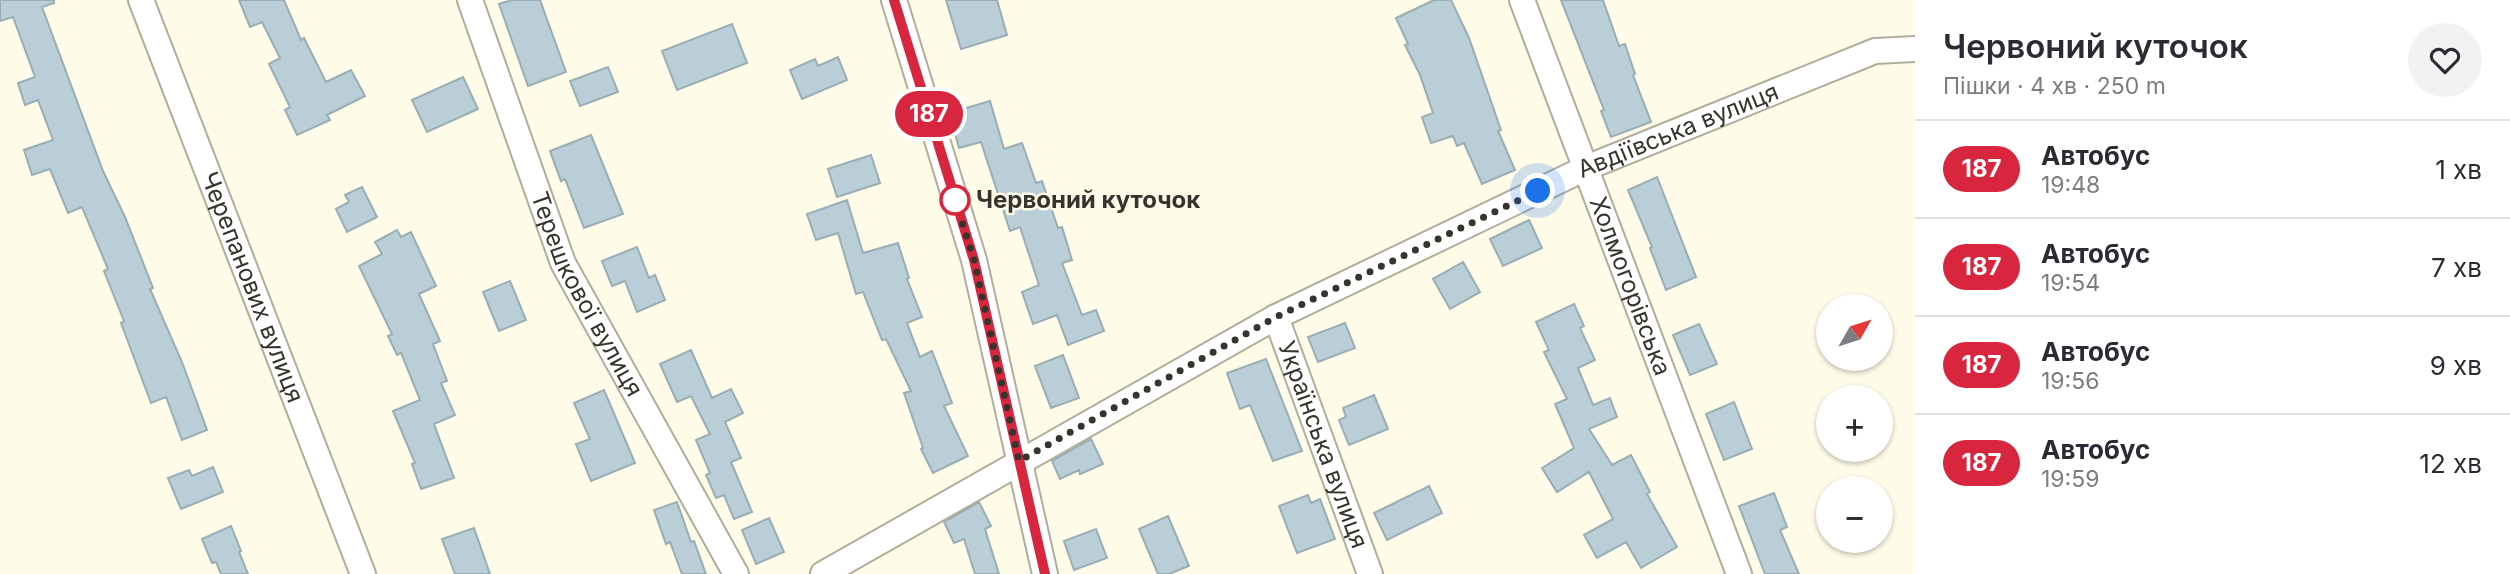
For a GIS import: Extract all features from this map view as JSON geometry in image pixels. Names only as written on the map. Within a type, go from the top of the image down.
[{"type":"street","name":"Черепанових вулиця","points":[[141,0],[363,574]]},
{"type":"street","name":"Терешкової вулиця","points":[[470,0],[563,263],[736,574]]},
{"type":"street","points":[[894,0],[974,260],[1045,574]]},
{"type":"street","name":"Холмогорівська","points":[[1522,0],[1739,574]]},
{"type":"street","name":"Авдіївська вулиця","points":[[822,574],[1276,317],[1586,168],[1875,51],[1915,49]]},
{"type":"street","name":"Українська вулиця","points":[[1276,317],[1370,574]]},
{"type":"building","points":[[0,0],[54,0],[54,3],[42,7],[103,171],[125,217],[153,288],[150,289],[182,362],[207,430],[182,440],[166,397],[151,403],[104,271],[108,269],[82,207],[68,213],[50,169],[32,175],[24,150],[53,140],[38,100],[25,105],[18,83],[35,77],[13,17],[0,21]]},
{"type":"building","points":[[239,0],[284,0],[301,40],[304,38],[326,82],[351,70],[365,96],[327,115],[330,120],[297,135],[285,110],[290,107],[269,64],[280,58],[262,22],[250,27]]},
{"type":"building","points":[[512,0],[540,0],[566,72],[528,86],[499,4]]},
{"type":"building","points":[[946,0],[997,0],[1007,35],[961,49]]},
{"type":"building","points":[[1434,0],[1451,0],[1469,38],[1501,130],[1498,131],[1515,170],[1482,184],[1464,143],[1457,146],[1453,136],[1431,143],[1422,117],[1433,113],[1396,18]]},
{"type":"building","points":[[1561,0],[1603,0],[1619,46],[1625,44],[1635,74],[1633,75],[1651,122],[1611,137],[1601,111],[1604,110]]},
{"type":"building","points":[[732,24],[747,63],[677,90],[662,51]]},
{"type":"building","points":[[838,57],[847,80],[802,99],[790,70],[815,59],[818,66]]},
{"type":"building","points":[[608,67],[618,92],[580,106],[570,81]]},
{"type":"building","points":[[463,77],[478,109],[427,132],[412,100]]},
{"type":"building","points":[[990,101],[1004,149],[1022,143],[1036,183],[1042,181],[1058,228],[1062,227],[1072,260],[1062,263],[1082,315],[1096,310],[1104,331],[1068,345],[1057,315],[1033,324],[1022,292],[1039,285],[1020,227],[1010,231],[981,142],[959,148],[949,113]]},
{"type":"building","points":[[591,135],[623,214],[584,228],[565,179],[561,181],[550,151]]},
{"type":"building","points":[[871,155],[880,183],[837,197],[828,169]]},
{"type":"building","points":[[1657,177],[1696,277],[1666,290],[1650,248],[1652,247],[1628,190]]},
{"type":"building","points":[[362,187],[377,217],[347,232],[336,209],[349,202],[345,195]]},
{"type":"building","points":[[847,200],[863,253],[898,243],[909,278],[907,279],[922,317],[907,323],[920,357],[932,351],[952,403],[944,406],[968,456],[933,473],[921,449],[923,448],[904,393],[911,391],[886,339],[882,340],[863,292],[856,294],[838,233],[816,240],[807,214]]},
{"type":"building","points":[[1529,220],[1542,248],[1503,266],[1490,239]]},
{"type":"building","points":[[397,230],[401,237],[411,232],[436,286],[419,294],[440,341],[433,344],[447,381],[441,383],[455,415],[434,424],[454,478],[421,489],[412,464],[415,463],[393,411],[420,400],[401,353],[397,355],[388,336],[392,334],[359,266],[382,254],[375,242]]},
{"type":"building","points":[[637,247],[649,278],[655,275],[665,300],[637,312],[625,281],[612,286],[602,261]]},
{"type":"building","points":[[1463,262],[1480,292],[1450,309],[1433,279]]},
{"type":"building","points":[[510,281],[526,320],[499,331],[483,292]]},
{"type":"building","points":[[1574,304],[1584,326],[1580,328],[1595,360],[1578,368],[1593,405],[1610,398],[1617,417],[1589,429],[1612,465],[1631,455],[1650,492],[1647,494],[1677,547],[1641,568],[1626,542],[1597,558],[1584,535],[1613,519],[1589,472],[1557,492],[1542,468],[1574,448],[1555,404],[1567,399],[1544,352],[1549,350],[1536,322]]},
{"type":"building","points":[[1345,323],[1355,348],[1318,362],[1308,337]]},
{"type":"building","points":[[1699,324],[1717,364],[1690,375],[1673,335]]},
{"type":"building","points":[[691,350],[712,398],[731,389],[743,413],[725,422],[741,458],[731,462],[752,512],[734,519],[724,495],[716,498],[706,475],[710,473],[696,440],[710,434],[691,396],[677,402],[660,364]]},
{"type":"building","points":[[1063,355],[1079,398],[1051,408],[1035,366]]},
{"type":"building","points":[[1266,359],[1302,451],[1273,461],[1250,405],[1240,409],[1227,373]]},
{"type":"building","points":[[604,390],[635,463],[591,481],[576,444],[590,439],[574,403]]},
{"type":"building","points":[[1374,395],[1388,429],[1349,445],[1339,420],[1346,417],[1343,408]]},
{"type":"building","points":[[1734,402],[1752,449],[1724,460],[1706,414]]},
{"type":"building","points":[[1091,439],[1103,464],[1080,474],[1079,470],[1060,479],[1052,461]]},
{"type":"building","points":[[213,467],[223,492],[181,509],[168,478],[189,470],[192,476]]},
{"type":"building","points":[[1429,486],[1442,513],[1387,540],[1374,513]]},
{"type":"building","points":[[1774,493],[1787,527],[1780,530],[1799,574],[1765,574],[1739,506]]},
{"type":"building","points":[[1308,495],[1311,503],[1320,499],[1335,539],[1297,553],[1279,506]]},
{"type":"building","points":[[677,502],[706,574],[682,574],[670,542],[666,544],[654,510]]},
{"type":"building","points":[[979,502],[991,526],[985,529],[999,574],[975,574],[964,539],[954,543],[944,522]]},
{"type":"building","points":[[1168,516],[1189,566],[1169,574],[1158,574],[1139,529]]},
{"type":"building","points":[[769,518],[784,552],[756,564],[742,530]]},
{"type":"building","points":[[231,526],[248,574],[221,574],[216,562],[212,563],[202,539]]},
{"type":"building","points":[[474,528],[490,574],[455,574],[442,539]]},
{"type":"building","points":[[1096,529],[1107,558],[1074,570],[1064,541]]},
{"type":"bus line","name":"187","points":[[894,0],[974,260],[1045,574]]},
{"type":"place","name":"Червоний куточок","points":[[955,200]]},
{"type":"route","points":[[955,200],[974,260],[1019,461],[1276,317],[1538,191]]}]
